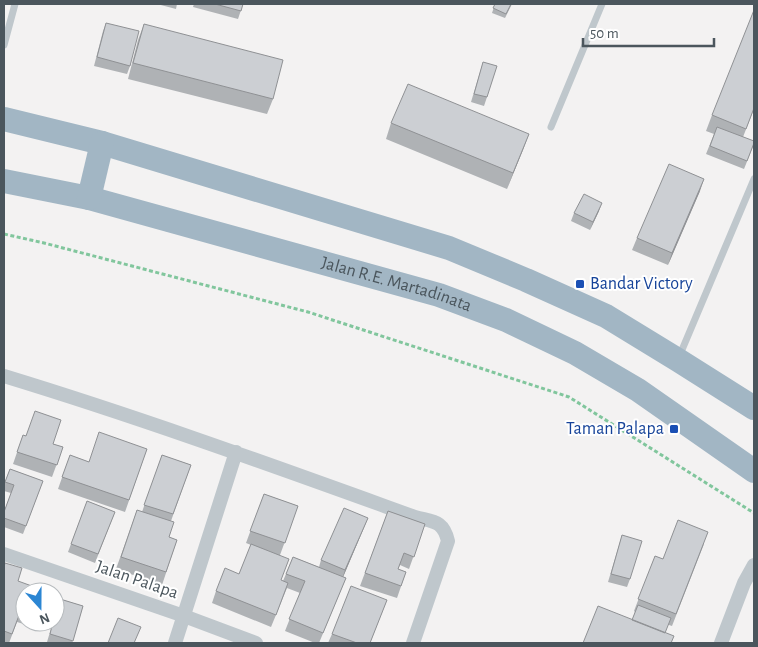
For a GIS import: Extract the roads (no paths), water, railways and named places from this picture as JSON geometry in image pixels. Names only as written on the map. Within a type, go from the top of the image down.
[{"type":"highway","points":[[4,119],[102,143],[449,248],[606,316],[754,408]]},
{"type":"highway","points":[[89,198],[102,143]]},
{"type":"highway","name":"Jalan R.E. Martadinata","points":[[4,181],[89,198],[439,295],[506,320],[575,353],[638,390],[754,471]]},
{"type":"street","points":[[4,376],[236,452],[439,524],[446,532],[448,540],[413,643]]},
{"type":"street","points":[[176,643],[236,452]]},
{"type":"street","name":"Jalan Palapa","points":[[4,554],[256,643]]},
{"type":"street","points":[[721,643],[749,587],[754,565]]},
{"type":"lane","points":[[4,45],[15,4]]},
{"type":"lane","points":[[551,127],[602,4]]},
{"type":"lane","points":[[678,360],[754,179]]},
{"type":"place","name":"Bandar Victory","points":[[580,284]]},
{"type":"place","name":"Taman Palapa","points":[[674,429]]}]
